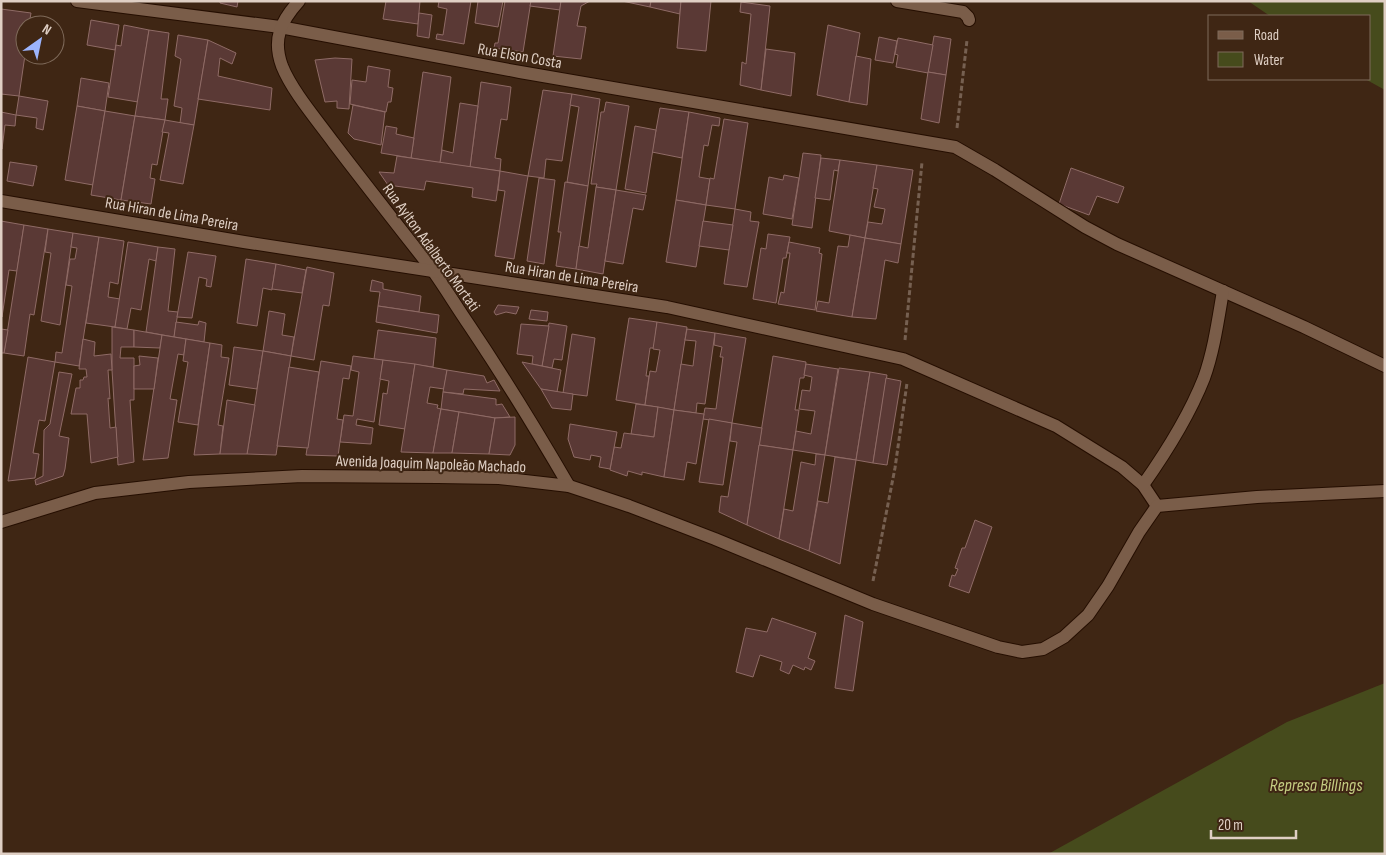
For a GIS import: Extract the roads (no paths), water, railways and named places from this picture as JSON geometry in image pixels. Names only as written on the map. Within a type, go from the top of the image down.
[{"type":"street","name":"Rua Elson Costa","points":[[77,1],[280,27],[530,73],[955,147],[1085,227],[1117,244],[1223,291]]},
{"type":"street","points":[[280,27],[299,1]]},
{"type":"street","points":[[897,1],[963,12],[969,20]]},
{"type":"street","name":"Rua Aylton Adalberto Mortati","points":[[280,27],[279,53],[282,66],[291,82],[316,120],[432,270],[496,364],[569,486]]},
{"type":"street","name":"Rua Hiran de Lima Pereira","points":[[1,201],[244,242],[667,307],[903,359],[1056,426],[1122,467],[1143,484],[1157,506]]},
{"type":"street","points":[[1143,484],[1170,445],[1187,415],[1204,377],[1216,334],[1223,291],[1385,366]]},
{"type":"street","name":"Avenida Joaquim Napoleão Machado","points":[[1,522],[96,493],[188,482],[302,476],[428,477],[499,478],[569,486],[629,506],[707,536],[873,604],[998,647],[1022,652],[1043,649],[1064,637],[1088,615],[1157,506]]},
{"type":"street","points":[[1157,506],[1257,497],[1385,491]]},
{"type":"water","points":[[1248,1],[1385,1],[1385,90],[1367,80],[1371,80],[1371,15],[1269,15]]},
{"type":"water","name":"Represa Billings","points":[[1385,683],[1385,854],[1048,854],[1287,722]]}]
